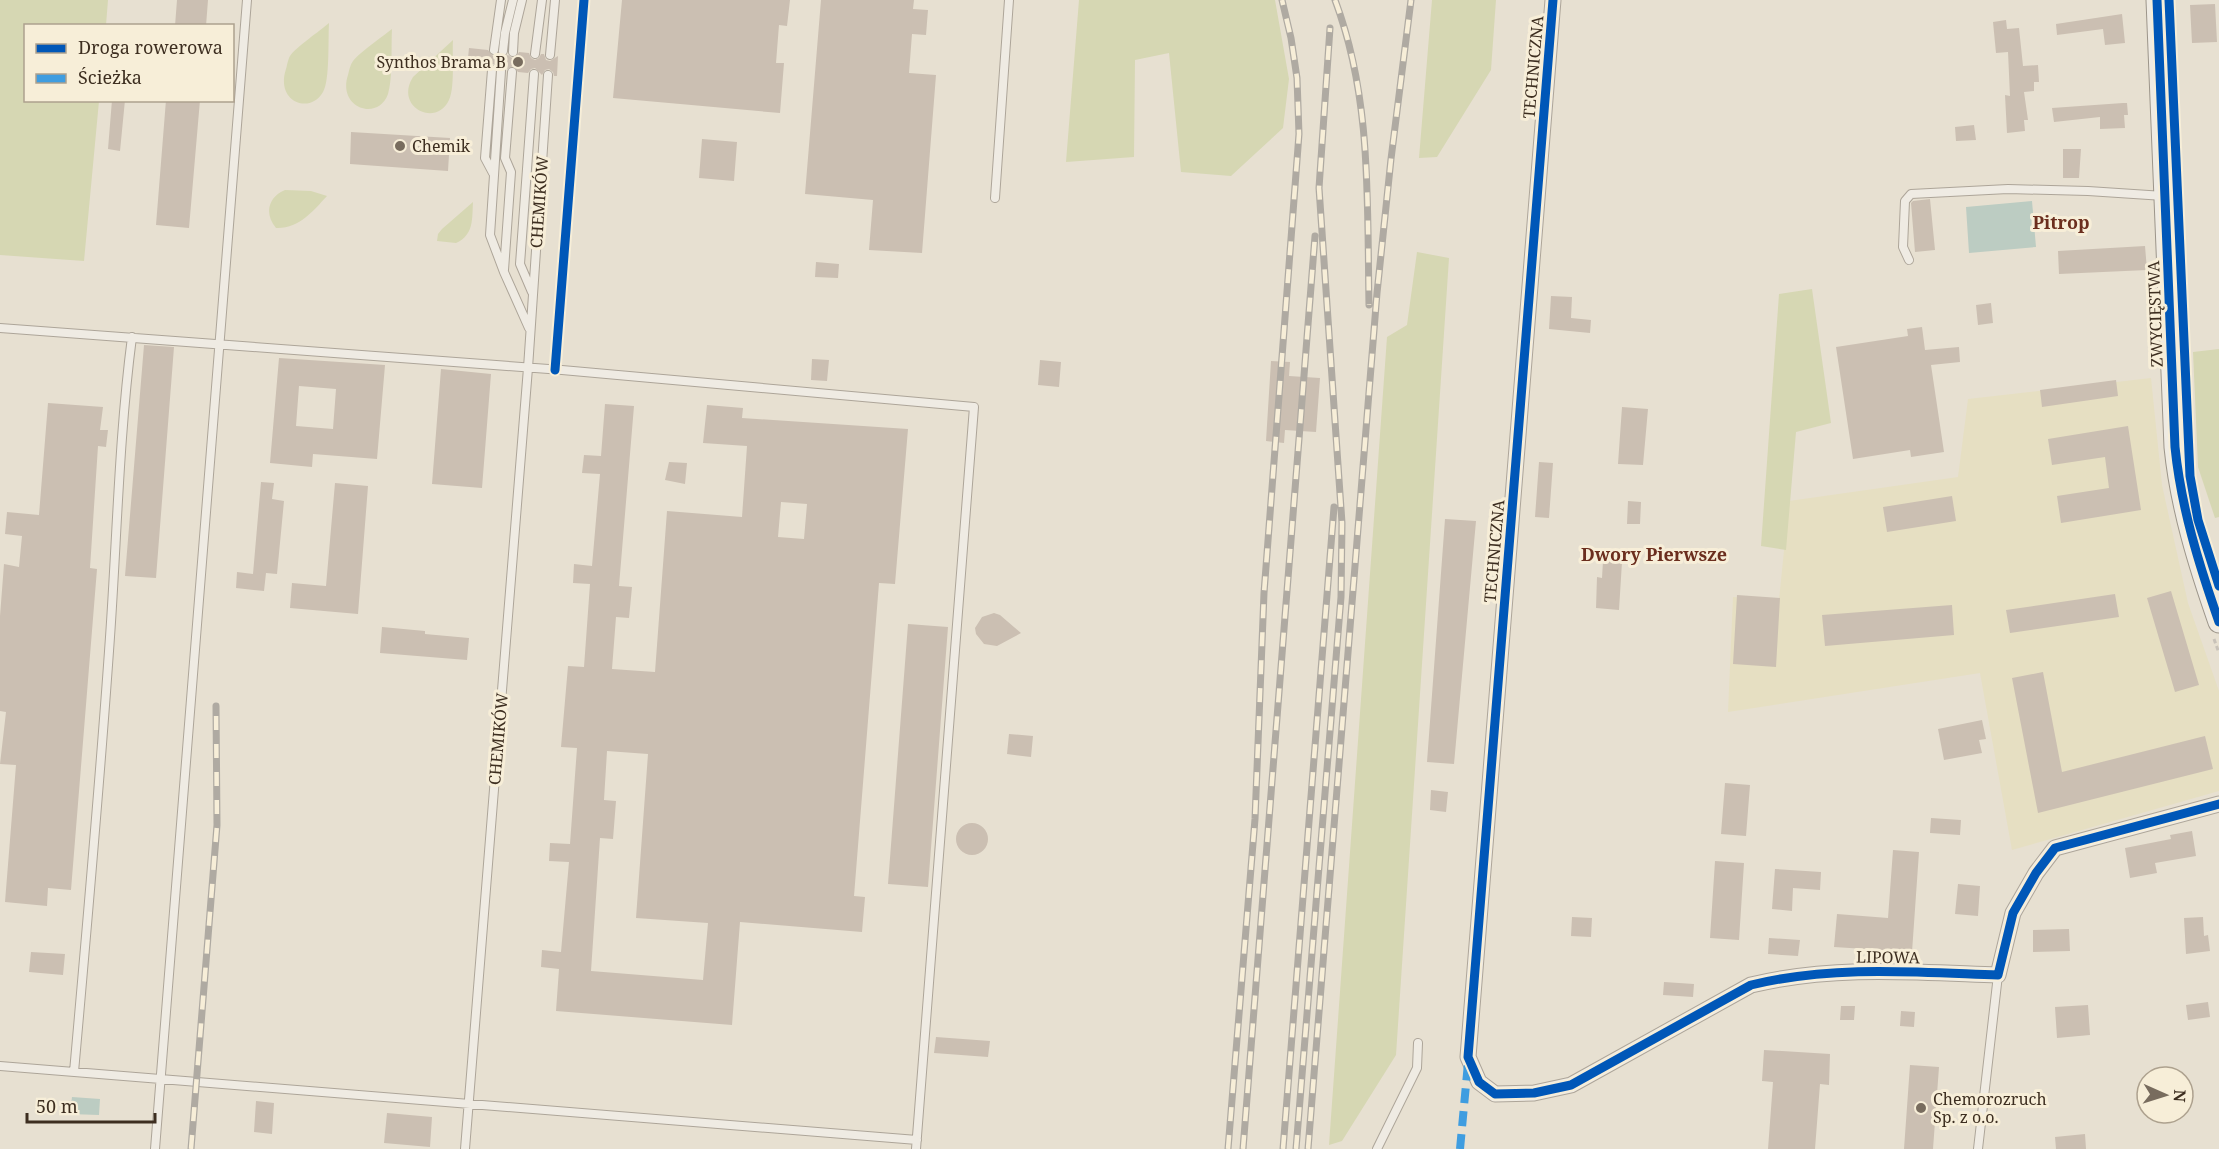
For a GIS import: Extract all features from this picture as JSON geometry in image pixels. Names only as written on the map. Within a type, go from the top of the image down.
[{"type":"street","name":"TECHNICZNA","points":[[1495,1094],[1479,1082],[1468,1057],[1553,0]]},
{"type":"street","name":"ZWYCIĘSTWA","points":[[2157,0],[2178,480],[2187,519],[2219,622]]},
{"type":"street","points":[[1998,975],[2013,913],[2036,873],[2055,848],[2219,804]]},
{"type":"street","name":"LIPOWA","points":[[1495,1094],[1534,1093],[1571,1085],[1751,984],[1783,977],[1867,970],[1998,975]]},
{"type":"lane","points":[[155,1149],[247,0]]},
{"type":"lane","points":[[494,50],[501,0]]},
{"type":"lane","points":[[503,51],[513,0]]},
{"type":"lane","points":[[513,52],[514,33],[522,0]]},
{"type":"lane","points":[[535,54],[542,0]]},
{"type":"lane","points":[[550,55],[555,0]]},
{"type":"lane","points":[[995,198],[1009,0]]},
{"type":"lane","points":[[492,70],[486,158],[493,174]]},
{"type":"lane","points":[[493,174],[501,71]]},
{"type":"lane","points":[[504,272],[511,172],[505,158],[512,72]]},
{"type":"lane","points":[[533,293],[520,264],[534,74]]},
{"type":"lane","name":"CHEMIKÓW","points":[[465,1149],[528,368],[548,75]]},
{"type":"lane","name":"CHEMIKÓW","points":[[493,174],[490,235],[530,330]]},
{"type":"lane","points":[[1909,260],[1903,248],[1905,201],[1911,195],[2040,190],[2166,196]]},
{"type":"lane","points":[[0,328],[528,368],[974,406],[916,1149]]},
{"type":"lane","points":[[74,1072],[132,337]]},
{"type":"lane","points":[[1978,1149],[1998,975]]},
{"type":"lane","points":[[1377,1149],[1417,1068],[1418,1043]]},
{"type":"lane","points":[[0,1066],[917,1140]]},
{"type":"shaded area","points":[[2032,201],[2036,247],[1969,253],[1966,207]]},
{"type":"shaded area","points":[[2151,378],[2162,485],[2188,603],[2219,691],[2219,791],[2012,850],[1980,673],[1728,712],[1733,597],[1779,600],[1789,501],[1958,477],[1968,399]]},
{"type":"shaded area","points":[[72,1097],[100,1099],[99,1115],[70,1114]]},
{"type":"green space","points":[[0,0],[108,0],[106,24],[24,24],[24,102],[99,102],[84,261],[0,255]]},
{"type":"green space","points":[[1079,0],[1275,0],[1289,79],[1283,128],[1231,176],[1181,172],[1169,53],[1135,60],[1134,157],[1066,162]]},
{"type":"green space","points":[[1432,0],[1496,0],[1491,70],[1437,157],[1419,158]]},
{"type":"green space","points":[[329,23],[328,70],[325,87],[317,99],[303,104],[289,97],[285,90],[284,80],[289,57]]},
{"type":"green space","points":[[392,29],[388,94],[383,103],[376,107],[368,109],[360,107],[348,96],[346,86],[351,64]]},
{"type":"green space","points":[[453,40],[453,80],[449,100],[443,108],[435,112],[427,113],[419,110],[409,97],[413,77]]},
{"type":"green space","points":[[285,190],[311,191],[327,196],[299,222],[292,226],[276,228],[270,217],[270,206],[275,197]]},
{"type":"green space","points":[[473,202],[471,226],[466,236],[456,243],[437,241],[442,229]]},
{"type":"green space","points":[[1417,252],[1449,258],[1396,1055],[1342,1141],[1329,1145],[1387,337],[1407,325]]},
{"type":"green space","points":[[1812,289],[1831,423],[1796,432],[1786,550],[1761,546],[1779,294]]},
{"type":"green space","points":[[2219,349],[2219,517],[2215,518],[2198,467],[2193,352]]},
{"type":"building","points":[[177,0],[208,0],[206,24],[175,24]]},
{"type":"building","points":[[622,0],[790,0],[787,26],[779,25],[776,63],[784,63],[780,113],[613,98]]},
{"type":"building","points":[[821,0],[914,0],[913,9],[928,10],[926,35],[912,34],[909,73],[936,75],[922,253],[869,250],[873,200],[805,194]]},
{"type":"building","points":[[2215,4],[2217,42],[2192,43],[2190,5]]},
{"type":"building","points":[[2122,14],[2125,43],[2105,45],[2103,29],[2057,35],[2056,24]]},
{"type":"building","points":[[2006,20],[2007,29],[2019,28],[2023,66],[2038,65],[2039,82],[2034,82],[2034,91],[2024,92],[2028,120],[2024,120],[2025,131],[2007,133],[2005,95],[2010,96],[2008,52],[1996,53],[1993,22]]},
{"type":"building","name":"Synthos Brama B","points":[[469,48],[488,50],[493,56],[508,55],[512,58],[516,57],[519,52],[529,53],[535,60],[541,54],[544,54],[546,60],[550,61],[558,56],[557,76],[554,76],[549,69],[545,70],[542,75],[535,68],[528,73],[518,72],[513,66],[507,69],[504,66],[497,67],[493,64],[489,65],[486,70],[467,68]]},
{"type":"building","points":[[112,102],[125,102],[120,151],[108,149]]},
{"type":"building","points":[[166,102],[200,102],[189,228],[156,225]]},
{"type":"building","points":[[2127,103],[2128,115],[2124,115],[2125,128],[2100,129],[2100,117],[2054,122],[2052,108]]},
{"type":"building","points":[[1974,125],[1976,140],[1956,141],[1955,127]]},
{"type":"building","name":"Chemik","points":[[351,132],[450,138],[448,171],[350,164]]},
{"type":"building","points":[[702,139],[737,142],[734,181],[699,178]]},
{"type":"building","points":[[2063,149],[2081,149],[2079,178],[2063,178]]},
{"type":"building","points":[[1930,199],[1935,250],[1915,252],[1911,203]]},
{"type":"building","points":[[2145,246],[2147,270],[2059,274],[2058,251]]},
{"type":"building","points":[[816,262],[839,264],[838,278],[815,277]]},
{"type":"building","points":[[1551,296],[1572,297],[1571,318],[1591,320],[1590,333],[1549,329]]},
{"type":"building","points":[[1991,303],[1993,323],[1978,325],[1976,305]]},
{"type":"building","points":[[1922,327],[1925,350],[1959,347],[1960,362],[1931,365],[1944,452],[1911,457],[1910,450],[1853,459],[1836,347],[1908,336],[1907,329]]},
{"type":"building","points":[[144,345],[174,347],[156,578],[125,576]]},
{"type":"building","points":[[279,358],[385,365],[377,459],[313,454],[312,467],[270,463]],"holes":[[[299,386],[336,389],[333,429],[296,426]]]},
{"type":"building","points":[[812,359],[829,360],[827,381],[811,380]]},
{"type":"building","points":[[1040,360],[1061,362],[1059,387],[1038,385]]},
{"type":"building","points":[[1271,361],[1290,362],[1289,376],[1320,378],[1316,432],[1285,430],[1284,443],[1266,441]]},
{"type":"building","points":[[441,369],[491,374],[482,488],[432,484]]},
{"type":"building","points":[[2116,380],[2118,396],[2042,407],[2040,390]]},
{"type":"building","points":[[48,403],[103,407],[100,430],[108,430],[106,447],[98,446],[90,568],[97,569],[71,890],[48,888],[47,906],[5,902],[16,765],[0,764],[6,712],[0,711],[0,616],[4,564],[19,567],[22,536],[5,534],[7,512],[39,515]]},
{"type":"building","points":[[605,404],[634,406],[619,586],[632,587],[629,618],[616,617],[612,669],[655,672],[667,511],[742,517],[747,446],[703,443],[707,405],[743,408],[742,418],[908,429],[895,584],[879,583],[854,896],[865,897],[862,932],[740,922],[732,1025],[556,1011],[559,969],[541,967],[542,950],[561,952],[569,862],[549,861],[550,843],[570,844],[577,748],[561,747],[568,666],[584,667],[590,584],[573,583],[574,564],[592,566],[600,474],[582,473],[584,455],[601,456]],"holes":[[[781,502],[807,504],[804,539],[778,537]],[[607,751],[648,754],[636,918],[708,923],[703,980],[591,971],[600,838],[613,839],[616,801],[604,800]]]},
{"type":"building","points":[[1622,407],[1648,409],[1643,465],[1618,464]]},
{"type":"building","points":[[2128,426],[2141,510],[2061,523],[2057,496],[2109,488],[2105,457],[2052,465],[2048,439]]},
{"type":"building","points":[[669,462],[687,463],[685,484],[665,480]]},
{"type":"building","points":[[1539,462],[1553,463],[1549,518],[1535,517]]},
{"type":"building","points":[[261,482],[274,483],[272,499],[284,501],[277,574],[266,573],[264,591],[236,588],[237,572],[253,574]]},
{"type":"building","points":[[335,483],[368,486],[358,614],[290,608],[292,583],[326,586]]},
{"type":"building","points":[[1952,496],[1956,521],[1887,532],[1883,507]]},
{"type":"building","points":[[1628,501],[1641,502],[1640,524],[1627,524]]},
{"type":"building","points":[[1445,519],[1476,521],[1454,764],[1427,762]]},
{"type":"building","points":[[1603,561],[1622,562],[1619,610],[1596,608],[1597,577],[1602,578]]},
{"type":"building","points":[[2171,591],[2199,685],[2175,692],[2147,598]]},
{"type":"building","points":[[2115,594],[2119,617],[2010,633],[2006,610]]},
{"type":"building","points":[[1737,595],[1780,598],[1776,667],[1733,664]]},
{"type":"building","points":[[1952,605],[1954,635],[1825,646],[1822,615]]},
{"type":"building","points":[[994,613],[1000,615],[1021,633],[997,646],[984,644],[976,634],[975,628],[982,617]]},
{"type":"building","points":[[908,624],[948,627],[928,887],[888,884]]},
{"type":"building","points":[[382,627],[469,638],[467,660],[380,653]]},
{"type":"building","points":[[2043,672],[2062,772],[2205,736],[2213,769],[2038,813],[2012,678]]},
{"type":"building","points":[[1982,720],[1986,739],[1979,740],[1982,753],[1944,760],[1938,729]]},
{"type":"building","points":[[1009,734],[1033,736],[1031,757],[1007,754]]},
{"type":"building","points":[[1725,783],[1750,785],[1746,836],[1721,834]]},
{"type":"building","points":[[1431,790],[1448,792],[1446,812],[1430,810]]},
{"type":"building","points":[[1931,818],[1961,820],[1960,835],[1930,833]]},
{"type":"building","points":[[972,823],[984,827],[988,839],[984,851],[972,855],[960,851],[956,839],[960,827]]},
{"type":"building","points":[[2192,831],[2196,856],[2155,863],[2157,873],[2130,878],[2125,848],[2171,839],[2170,835]]},
{"type":"building","points":[[1893,850],[1919,852],[1912,952],[1834,947],[1837,914],[1888,918]]},
{"type":"building","points":[[1715,861],[1744,863],[1739,940],[1710,938]]},
{"type":"building","points":[[1775,869],[1821,872],[1820,890],[1793,888],[1792,911],[1772,909]]},
{"type":"building","points":[[1958,884],[1980,886],[1978,916],[1955,914]]},
{"type":"building","points":[[1572,917],[1592,918],[1591,937],[1571,936]]},
{"type":"building","points":[[2203,917],[2204,936],[2208,935],[2210,951],[2186,954],[2184,918]]},
{"type":"building","points":[[2069,929],[2070,951],[2033,952],[2033,930]]},
{"type":"building","points":[[1769,938],[1800,940],[1798,956],[1768,954]]},
{"type":"building","points":[[31,952],[65,954],[63,975],[29,972]]},
{"type":"building","points":[[1664,982],[1694,984],[1693,997],[1663,995]]},
{"type":"building","points":[[2208,1002],[2210,1017],[2188,1020],[2186,1005]]},
{"type":"building","points":[[2088,1005],[2090,1035],[2057,1038],[2055,1007]]},
{"type":"building","points":[[1841,1006],[1855,1006],[1854,1020],[1840,1020]]},
{"type":"building","points":[[1901,1011],[1915,1012],[1914,1027],[1900,1026]]},
{"type":"building","points":[[936,1037],[990,1041],[988,1057],[934,1053]]},
{"type":"building","points":[[1764,1050],[1830,1054],[1829,1085],[1820,1084],[1815,1149],[1768,1149],[1773,1082],[1762,1081]]},
{"type":"building","name":"Chemorozruch Sp. z o.o.","points":[[1910,1065],[1939,1067],[1933,1149],[1904,1149]]},
{"type":"building","points":[[256,1101],[274,1103],[272,1134],[254,1132]]},
{"type":"building","points":[[387,1113],[432,1117],[430,1147],[384,1143]]},
{"type":"building","points":[[2085,1134],[2086,1149],[2056,1149],[2055,1137]]},
{"type":"railway","points":[[1228,1149],[1255,819],[1264,593],[1299,134],[1297,78],[1282,0]]},
{"type":"railway","points":[[1335,0],[1356,75],[1361,112],[1367,189],[1369,305]]},
{"type":"railway","points":[[1308,1149],[1377,293],[1411,0]]},
{"type":"railway","points":[[1296,1149],[1341,597],[1342,523],[1319,188],[1330,28]]},
{"type":"railway","points":[[1243,1149],[1315,236]]},
{"type":"railway","points":[[1283,1149],[1334,507]]},
{"type":"railway","points":[[191,1149],[217,825],[216,706]]},
{"type":"marked path","points":[[1460,1149],[1468,1063]]},
{"type":"cycle path","points":[[555,370],[584,0]]},
{"type":"cycle path","points":[[1553,0],[1468,1057],[1479,1082],[1495,1094],[1534,1093],[1571,1085],[1751,985],[1843,972],[1998,975],[2013,913],[2036,873],[2055,848],[2219,804]]},
{"type":"cycle path","points":[[2157,0],[2175,447],[2192,536],[2219,622]]},
{"type":"cycle path","points":[[2169,0],[2190,476],[2198,520],[2219,586]]},
{"type":"place","name":"Synthos Brama B","points":[[518,62]]},
{"type":"place","name":"Chemik","points":[[400,146]]},
{"type":"place","name":"Chemorozruch Sp. z o.o.","points":[[1921,1108]]},
{"type":"district","name":"Pitrop","points":[[2061,222]]},
{"type":"district","name":"Dwory Pierwsze","points":[[1654,554]]}]
